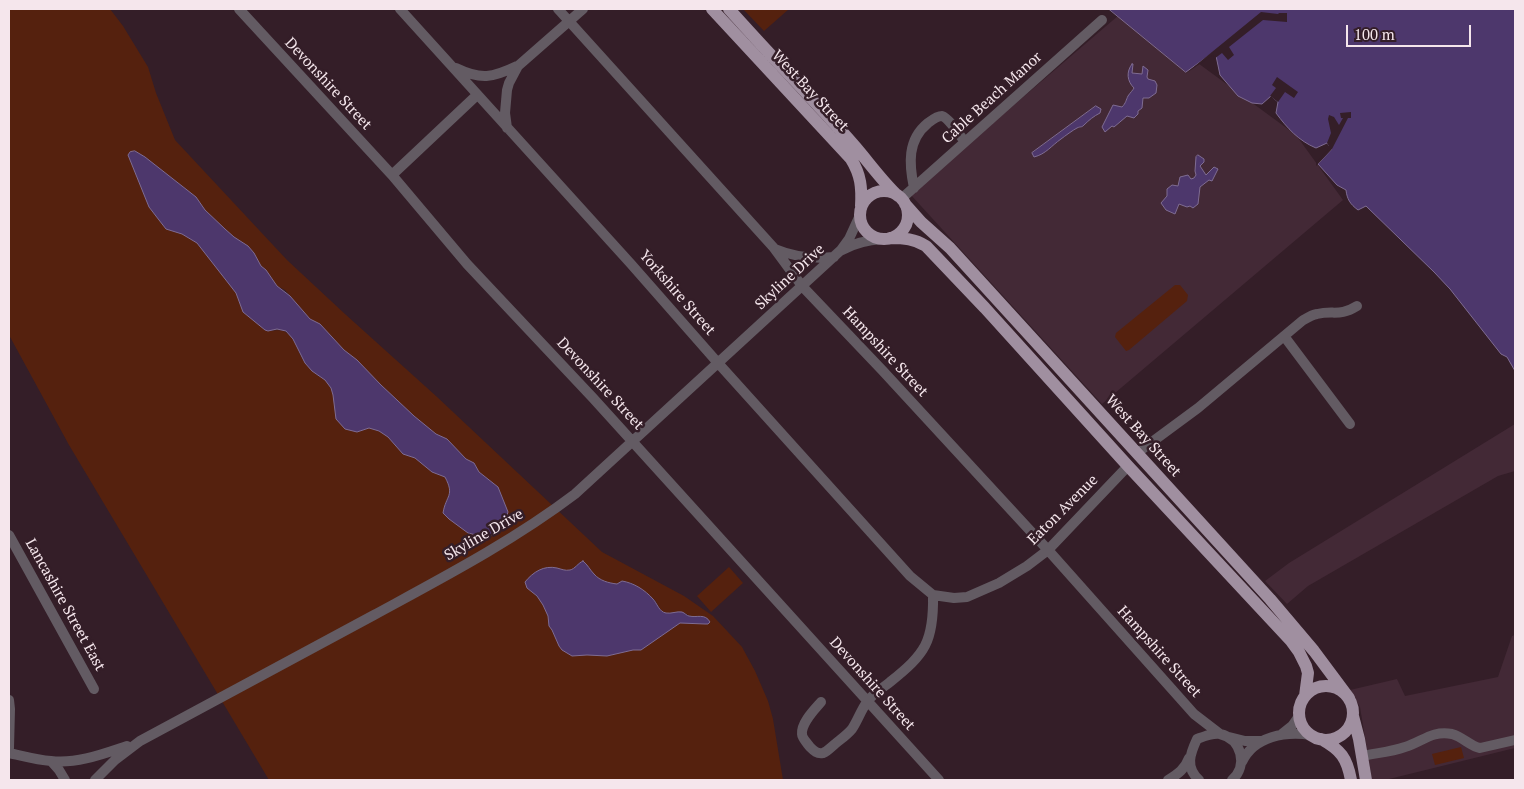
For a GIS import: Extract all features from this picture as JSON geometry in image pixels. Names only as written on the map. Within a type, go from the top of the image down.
[{"type":"main road","name":"West Bay Street","points":[[712,9],[851,159],[860,178],[860,211]]},
{"type":"main road","name":"West Bay Street","points":[[729,9],[854,144],[881,178],[921,222],[950,248],[1270,599],[1314,651],[1349,698]]},
{"type":"main road","points":[[889,192],[901,200],[908,214],[906,224],[900,233],[886,239],[873,237],[866,232],[861,224],[860,211],[866,198],[875,193],[889,192]]},
{"type":"main road","name":"West Bay Street","points":[[886,239],[912,240],[926,246],[1291,641],[1304,660],[1308,673],[1305,696]]},
{"type":"main road","points":[[1352,780],[1343,755],[1336,748],[1304,728],[1299,716],[1299,709],[1305,696],[1318,687],[1328,686],[1342,691],[1349,698],[1352,704],[1366,780]]},
{"type":"main road","points":[[1316,737],[1334,739],[1345,733],[1352,722],[1353,716]]},
{"type":"street","name":"Devonshire Street","points":[[239,9],[392,175],[467,264],[632,441],[939,780]]},
{"type":"street","name":"Yorkshire Street","points":[[400,9],[910,576],[933,595]]},
{"type":"street","name":"Hampshire Street","points":[[558,9],[774,248],[802,286],[1048,550],[1194,714],[1224,736]]},
{"type":"street","points":[[450,66],[485,78],[502,73],[518,66],[583,9]]},
{"type":"street","name":"Cable Beach Manor","points":[[901,200],[1102,20]]},
{"type":"street","points":[[507,128],[505,113],[507,90],[509,82],[518,66]]},
{"type":"street","points":[[392,175],[477,95]]},
{"type":"street","points":[[914,188],[910,161],[912,147],[917,136],[926,125],[936,117],[944,117],[965,142]]},
{"type":"street","name":"Skyline Drive","points":[[94,780],[114,760],[140,741],[402,600],[517,534],[575,494],[838,253],[852,233],[860,211]]},
{"type":"street","name":"Skyline Drive","points":[[838,253],[854,244],[868,240],[886,239]]},
{"type":"street","points":[[774,248],[787,254],[801,257],[815,258],[838,253]]},
{"type":"street","points":[[1137,453],[1198,408],[1302,321],[1320,313],[1342,313],[1357,306]]},
{"type":"street","points":[[1284,336],[1350,424]]},
{"type":"street","name":"Eaton Avenue","points":[[933,595],[967,598],[1014,574],[1048,550],[1128,466]]},
{"type":"street","name":"Lancashire Street East","points":[[9,536],[94,689]]},
{"type":"street","points":[[821,702],[805,723],[802,733],[802,736],[811,748],[815,752],[820,753],[830,749],[851,730],[867,701],[911,665],[926,646],[934,616],[933,595]]},
{"type":"street","points":[[9,700],[9,748]]},
{"type":"street","name":"Hampshire Street","points":[[1194,714],[1198,726],[1197,739]]},
{"type":"street","points":[[1282,734],[1292,726],[1299,716]]},
{"type":"street","points":[[1235,778],[1250,749],[1262,741],[1282,734],[1297,733],[1316,737]]},
{"type":"street","points":[[1169,780],[1181,772],[1186,765],[1197,739],[1211,734],[1245,741],[1262,741]]},
{"type":"street","points":[[1362,756],[1405,747],[1425,737],[1438,734],[1457,736],[1480,748],[1515,740]]},
{"type":"street","points":[[1224,736],[1234,742],[1239,749],[1242,762]]},
{"type":"street","points":[[9,753],[51,761],[79,760],[140,741]]},
{"type":"street","points":[[1189,757],[1191,771],[1197,780]]},
{"type":"street","points":[[51,761],[65,780]]},
{"type":"street","points":[[1169,780],[1182,778],[1197,780]]},
{"type":"shaded area","points":[[9,9],[110,9],[123,26],[148,67],[156,93],[175,140],[287,260],[436,396],[602,552],[684,596],[713,616],[742,647],[768,701],[773,719],[783,780],[269,780],[69,445],[9,335]],"holes":[[[135,151],[196,197],[205,210],[225,229],[248,246],[277,286],[285,290],[310,319],[320,324],[344,350],[414,416],[436,434],[447,439],[466,459],[474,463],[479,472],[498,487],[504,501],[444,506],[450,492],[445,477],[432,472],[415,458],[403,454],[388,437],[379,431],[369,428],[357,432],[336,419],[334,399],[329,385],[325,379],[316,374],[305,363],[290,336],[282,330],[265,330],[243,312],[236,293],[197,243],[182,234],[166,229],[149,207],[128,155]],[[580,562],[588,566],[602,580],[617,584],[622,581],[632,583],[655,600],[662,612],[683,612],[690,616],[701,616],[708,624],[680,623],[641,650],[607,656],[567,653],[559,646],[549,626],[548,616],[543,605],[535,595],[528,579],[539,570],[549,568],[568,571],[572,570]]]},
{"type":"shaded area","points":[[743,9],[789,9],[764,31]]},
{"type":"shaded area","points":[[1109,9],[1515,9],[1515,371],[1507,357],[1501,354],[1450,289],[1434,272],[1366,206],[1358,210],[1355,208],[1349,201],[1346,190],[1337,185],[1318,164],[1332,149],[1327,143],[1316,148],[1299,138],[1276,113],[1278,102],[1271,96],[1262,104],[1252,103],[1238,96],[1220,75],[1215,51],[1186,72]]},
{"type":"shaded area","points":[[1119,15],[1176,47],[1296,135],[1343,200],[1102,404],[910,194]]},
{"type":"shaded area","points":[[1132,64],[1132,73],[1142,74],[1143,66],[1148,70],[1148,79],[1155,81],[1157,85],[1156,93],[1149,98],[1143,98],[1142,108],[1134,118],[1127,116],[1105,132],[1102,127],[1113,105],[1122,107],[1134,88],[1128,76]]},
{"type":"shaded area","points":[[1096,106],[1101,109],[1100,113],[1069,133],[1045,152],[1034,157],[1032,153]]},
{"type":"shaded area","points":[[135,151],[196,197],[205,210],[225,229],[248,246],[277,286],[290,296],[310,319],[320,324],[344,350],[357,360],[414,416],[436,434],[447,439],[466,459],[474,463],[479,472],[498,487],[508,512],[503,527],[490,536],[484,537],[468,533],[443,513],[450,492],[445,477],[432,472],[415,458],[403,454],[388,437],[379,431],[369,428],[357,432],[345,429],[336,419],[331,388],[325,380],[312,371],[305,363],[293,339],[286,331],[277,329],[265,330],[243,312],[236,293],[197,243],[182,234],[166,229],[149,207],[128,155],[130,152]]},
{"type":"shaded area","points":[[1198,155],[1204,159],[1200,166],[1206,175],[1214,167],[1218,169],[1212,181],[1209,180],[1200,187],[1198,204],[1193,208],[1179,204],[1175,214],[1166,210],[1161,203],[1167,196],[1167,189],[1172,185],[1178,186],[1180,177],[1188,175],[1191,179],[1194,178],[1196,175],[1196,157]]},
{"type":"shaded area","points":[[1175,285],[1180,285],[1188,295],[1187,301],[1126,351],[1115,337],[1116,333]]},
{"type":"shaded area","points":[[1515,424],[1515,471],[1498,476],[1308,586],[1287,604],[1265,581],[1289,563]]},
{"type":"shaded area","points":[[583,561],[602,580],[617,584],[622,581],[639,587],[664,612],[682,612],[688,616],[701,616],[710,622],[708,624],[680,623],[641,650],[607,656],[572,656],[559,646],[549,626],[548,616],[543,605],[537,596],[527,588],[525,582],[535,572],[543,568],[552,567],[570,570]]},
{"type":"shaded area","points":[[729,567],[743,583],[711,612],[697,596]]},
{"type":"shaded area","points":[[1515,635],[1515,748],[1385,780],[1372,780],[1360,707],[1350,690],[1397,679],[1405,696],[1498,677],[1512,636]]},
{"type":"shaded area","points":[[1461,747],[1464,758],[1435,765],[1432,754]]},
{"type":"pier","points":[[1261,12],[1287,13],[1287,22],[1263,20],[1229,47],[1234,55],[1228,60],[1222,53],[1214,59],[1213,55],[1185,74]]},
{"type":"pier","points":[[1277,77],[1298,92],[1294,98],[1285,92],[1278,102],[1270,96],[1276,88],[1272,85]]},
{"type":"pier","points":[[1351,112],[1351,118],[1348,118],[1332,149],[1316,166],[1316,163],[1329,146],[1327,143],[1331,133],[1329,115],[1334,117],[1339,125],[1343,118],[1341,118],[1340,113]]}]
